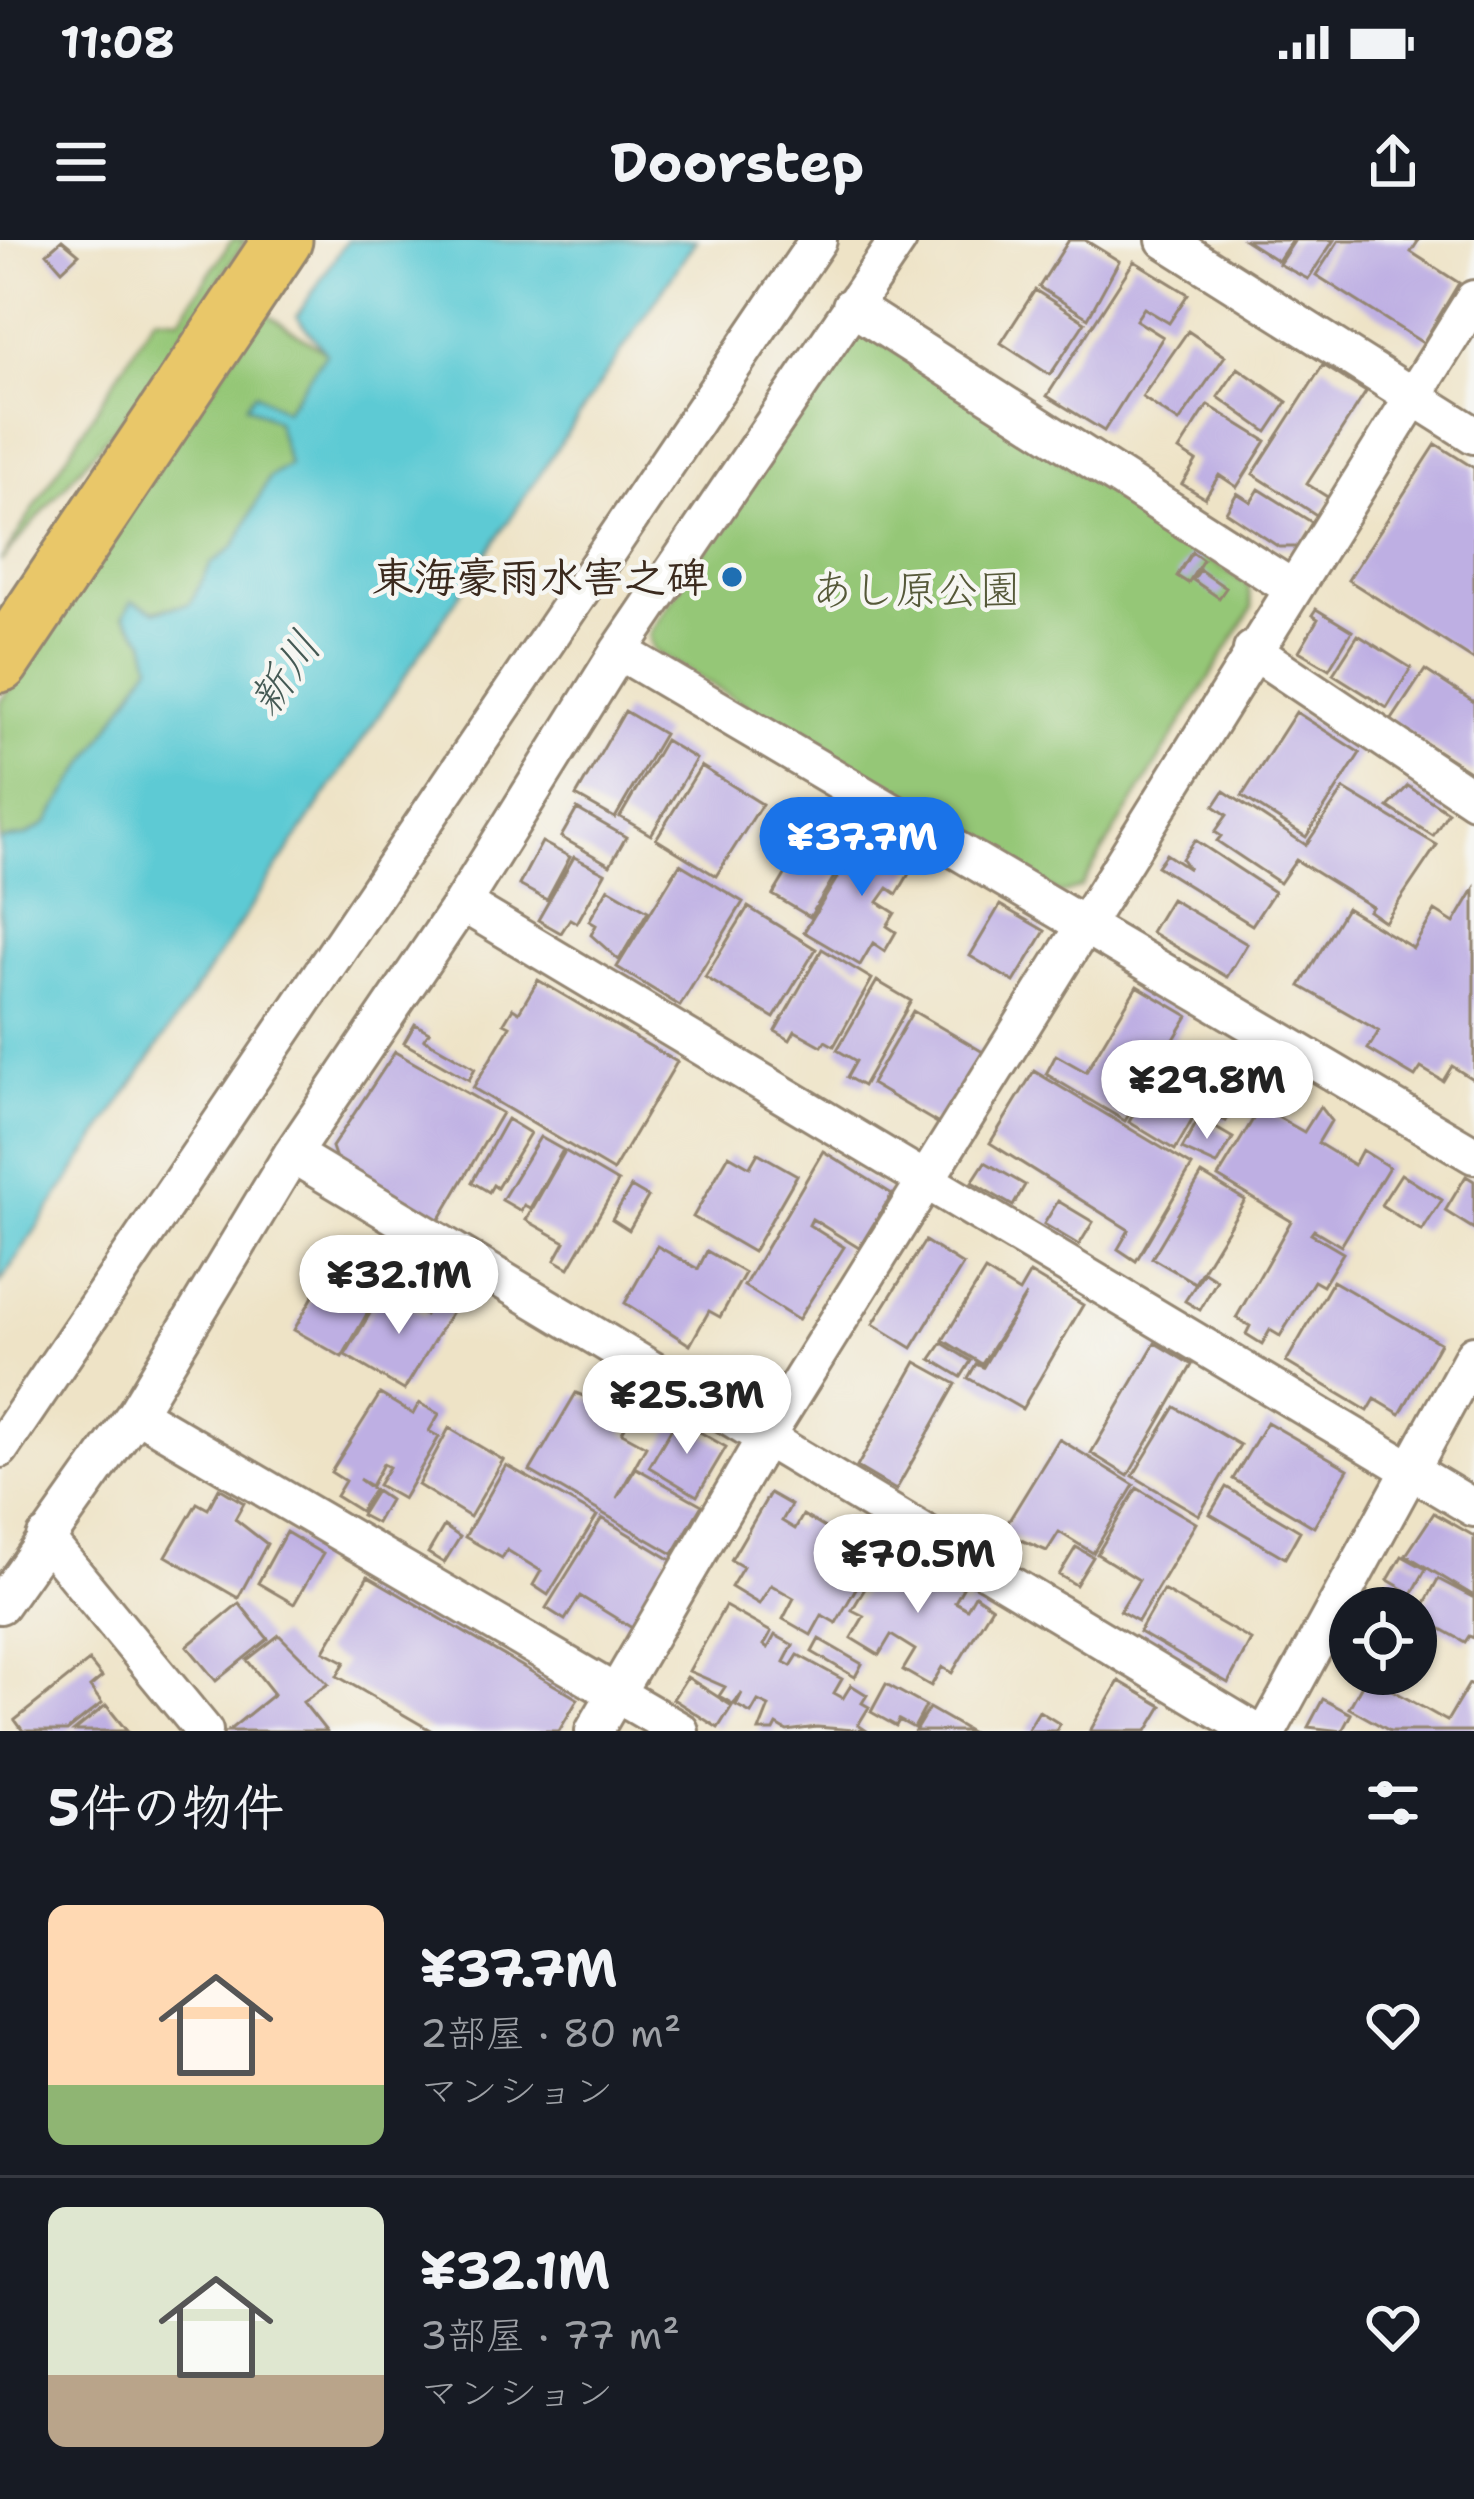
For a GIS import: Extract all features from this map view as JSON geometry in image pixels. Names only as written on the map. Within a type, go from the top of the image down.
[{"type":"main road","points":[[0,663],[283,240]]},
{"type":"street","points":[[0,1449],[818,240]]},
{"type":"street","points":[[0,1605],[136,1413],[292,1154],[462,903],[620,651],[898,240]]},
{"type":"street","points":[[1165,240],[1474,435]]},
{"type":"street","points":[[594,1731],[764,1440],[1474,298]]},
{"type":"street","points":[[851,306],[1292,587]]},
{"type":"street","points":[[1252,650],[1474,799]]},
{"type":"street","points":[[620,651],[1474,1155]]},
{"type":"street","points":[[462,903],[1474,1508]]},
{"type":"street","points":[[292,1154],[1254,1731]]},
{"type":"street","points":[[1268,1731],[1474,1354]]},
{"type":"street","points":[[136,1413],[680,1731]]},
{"type":"street","points":[[45,1538],[204,1731]]},
{"type":"green space","points":[[232,240],[246,240],[137,402],[0,562],[155,316],[180,318]]},
{"type":"green space","points":[[263,311],[327,353],[285,411],[247,404],[277,421],[289,465],[269,478],[235,546],[211,564],[190,604],[124,616],[145,640],[151,664],[47,823],[25,836],[0,840],[0,702]]},
{"type":"green space","name":"あし原公園","points":[[855,324],[1248,585],[1252,608],[1081,887],[1060,894],[653,650],[649,634]]},
{"type":"water","name":"新川","points":[[347,240],[696,240],[0,1283],[0,840],[25,836],[47,823],[151,664],[145,640],[124,615],[132,601],[156,611],[190,604],[211,564],[235,546],[269,478],[289,465],[276,421],[246,405],[255,393],[285,411],[326,353],[297,316]]},
{"type":"building","points":[[62,240],[79,254],[62,270],[47,253]]},
{"type":"building","points":[[1069,240],[1085,240],[1119,261],[1088,318],[1039,287]]},
{"type":"building","points":[[1245,240],[1292,240],[1278,261]]},
{"type":"building","points":[[1295,240],[1334,240],[1308,279],[1279,264]]},
{"type":"building","points":[[1339,240],[1419,240],[1411,252],[1459,283],[1423,343],[1316,275]]},
{"type":"building","points":[[1134,261],[1188,294],[1169,323],[1144,308],[1136,320],[1163,337],[1104,431],[1047,396]]},
{"type":"building","points":[[1035,290],[1085,322],[1050,375],[1001,343]]},
{"type":"building","points":[[1188,331],[1225,356],[1179,422],[1142,397]]},
{"type":"building","points":[[1323,365],[1366,392],[1307,484],[1329,498],[1318,516],[1253,474]]},
{"type":"building","points":[[1238,368],[1287,402],[1267,432],[1218,397]]},
{"type":"building","points":[[1208,405],[1266,441],[1237,487],[1219,475],[1205,498],[1182,484],[1196,461],[1179,450]]},
{"type":"building","points":[[1436,444],[1474,468],[1474,660],[1348,580]]},
{"type":"building","points":[[1259,489],[1313,523],[1298,547],[1279,547],[1226,512],[1237,493],[1251,502]]},
{"type":"building","points":[[1192,552],[1203,560],[1188,583],[1177,576]]},
{"type":"building","points":[[1200,570],[1226,588],[1219,598],[1193,580]]},
{"type":"building","points":[[1316,609],[1352,631],[1329,669],[1299,651],[1318,619],[1312,615]]},
{"type":"building","points":[[1358,635],[1411,668],[1387,708],[1333,674]]},
{"type":"building","points":[[1425,670],[1474,702],[1474,774],[1391,721]]},
{"type":"building","points":[[625,711],[664,734],[615,818],[576,796]]},
{"type":"building","points":[[1296,712],[1360,753],[1306,837],[1242,796]]},
{"type":"building","points":[[665,740],[696,759],[651,835],[620,817]]},
{"type":"building","points":[[701,766],[762,804],[716,876],[656,839]]},
{"type":"building","points":[[1408,786],[1448,812],[1433,836],[1388,807]]},
{"type":"building","points":[[1344,789],[1437,845],[1385,922],[1369,911],[1372,907],[1296,860],[1280,883],[1217,841],[1221,836],[1215,832],[1227,815],[1214,806],[1224,791],[1306,845]]},
{"type":"building","points":[[577,809],[626,837],[610,865],[561,837]]},
{"type":"building","points":[[824,809],[859,830],[839,864],[804,842]]},
{"type":"building","points":[[867,829],[917,860],[897,894],[888,888],[878,902],[895,913],[887,926],[896,932],[885,951],[873,943],[860,965],[804,932]]},
{"type":"building","points":[[1195,840],[1274,892],[1252,925],[1157,866],[1166,854],[1189,869],[1182,859]]},
{"type":"building","points":[[542,842],[570,857],[547,900],[519,885]]},
{"type":"building","points":[[803,845],[840,867],[810,917],[773,895]]},
{"type":"building","points":[[574,857],[605,873],[577,923],[570,919],[561,933],[538,920]]},
{"type":"building","points":[[680,864],[743,902],[680,1006],[617,967]]},
{"type":"building","points":[[608,888],[648,911],[619,960],[591,935],[596,925],[589,921]]},
{"type":"building","points":[[1474,889],[1474,1080],[1452,1066],[1443,1081],[1421,1068],[1415,1077],[1368,1049],[1379,1031],[1300,986],[1346,908],[1413,948],[1435,911],[1454,923]]},
{"type":"building","points":[[1171,899],[1247,944],[1227,977],[1151,932]]},
{"type":"building","points":[[1000,905],[1045,931],[1014,982],[970,956]]},
{"type":"building","points":[[748,907],[816,949],[774,1018],[705,977]]},
{"type":"building","points":[[822,949],[872,979],[834,1046],[825,1041],[822,1046],[795,1031],[790,1040],[775,1031]]},
{"type":"building","points":[[538,980],[677,1062],[613,1171],[473,1088],[510,1026],[504,1023],[513,1008],[519,1012]]},
{"type":"building","points":[[877,981],[911,1001],[863,1086],[847,1077],[856,1061],[837,1050]]},
{"type":"building","points":[[1137,986],[1188,1016],[1125,1121],[1046,1074],[1056,1055],[1086,1072]]},
{"type":"building","points":[[913,1011],[983,1052],[939,1124],[871,1084]]},
{"type":"building","points":[[415,1024],[429,1032],[424,1039],[475,1068],[469,1080],[404,1043]]},
{"type":"building","points":[[1175,1047],[1197,1061],[1202,1053],[1226,1068],[1202,1109],[1156,1082]]},
{"type":"building","points":[[395,1052],[502,1113],[438,1222],[337,1162],[332,1147]]},
{"type":"building","points":[[1227,1070],[1247,1082],[1226,1121],[1203,1111]]},
{"type":"building","points":[[1034,1071],[1192,1166],[1136,1261],[1118,1249],[1129,1230],[990,1143]]},
{"type":"building","points":[[1151,1083],[1198,1110],[1175,1150],[1129,1122]]},
{"type":"building","points":[[1275,1083],[1284,1088],[1280,1096],[1286,1099],[1276,1116],[1304,1132],[1320,1107],[1331,1121],[1318,1143],[1354,1165],[1362,1150],[1389,1167],[1341,1246],[1314,1230],[1311,1234],[1343,1253],[1323,1286],[1314,1281],[1280,1336],[1270,1330],[1262,1344],[1246,1334],[1250,1326],[1236,1318],[1291,1221],[1218,1177]]},
{"type":"building","points":[[1199,1118],[1233,1138],[1217,1165],[1182,1149]]},
{"type":"building","points":[[507,1119],[530,1133],[497,1188],[493,1185],[489,1192],[472,1182]]},
{"type":"building","points":[[540,1137],[563,1150],[530,1208],[524,1205],[521,1211],[502,1200]]},
{"type":"building","points":[[565,1151],[618,1182],[569,1268],[555,1260],[565,1242],[526,1220]]},
{"type":"building","points":[[823,1151],[892,1194],[859,1248],[812,1219],[809,1225],[844,1247],[798,1320],[744,1286]]},
{"type":"building","points":[[758,1153],[797,1175],[753,1252],[693,1217],[729,1155],[750,1167]]},
{"type":"building","points":[[985,1162],[1025,1185],[1013,1206],[972,1182]]},
{"type":"building","points":[[1202,1174],[1245,1200],[1195,1283],[1152,1258]]},
{"type":"building","points":[[1401,1174],[1442,1200],[1422,1231],[1381,1205]]},
{"type":"building","points":[[1466,1176],[1474,1181],[1474,1229],[1445,1211]]},
{"type":"building","points":[[631,1187],[648,1197],[629,1230],[612,1219]]},
{"type":"building","points":[[1058,1201],[1093,1222],[1079,1245],[1044,1224]]},
{"type":"building","points":[[925,1241],[963,1265],[912,1348],[873,1324]]},
{"type":"building","points":[[342,1245],[364,1257],[355,1272],[382,1288],[342,1357],[294,1330]]},
{"type":"building","points":[[657,1246],[698,1269],[707,1251],[745,1273],[720,1317],[709,1311],[690,1345],[625,1303]]},
{"type":"building","points":[[985,1271],[1019,1292],[1030,1273],[1083,1305],[1022,1409],[968,1378],[976,1364],[983,1367],[1026,1295],[982,1364],[943,1340]]},
{"type":"building","points":[[1204,1272],[1217,1280],[1200,1310],[1185,1301]]},
{"type":"building","points":[[1333,1281],[1440,1343],[1400,1414],[1375,1399],[1368,1411],[1286,1362]]},
{"type":"building","points":[[384,1290],[425,1315],[439,1292],[457,1303],[404,1390],[345,1355]]},
{"type":"building","points":[[942,1343],[971,1361],[961,1377],[931,1359]]},
{"type":"building","points":[[1155,1343],[1192,1365],[1128,1476],[1091,1453]]},
{"type":"building","points":[[916,1362],[956,1384],[896,1490],[857,1467]]},
{"type":"building","points":[[576,1393],[631,1416],[622,1433],[646,1446],[617,1498],[636,1468],[702,1505],[673,1554],[530,1471]]},
{"type":"building","points":[[380,1394],[413,1414],[419,1403],[439,1414],[429,1431],[439,1437],[403,1499],[378,1485],[389,1467],[383,1464],[371,1486],[359,1479],[374,1490],[360,1511],[336,1496],[345,1481],[331,1472]]},
{"type":"building","points":[[1175,1407],[1240,1445],[1199,1515],[1133,1476]]},
{"type":"building","points":[[677,1419],[726,1447],[697,1496],[649,1467]]},
{"type":"building","points":[[1267,1422],[1348,1469],[1314,1527],[1233,1479]]},
{"type":"building","points":[[449,1428],[503,1460],[470,1517],[418,1485]]},
{"type":"building","points":[[1059,1439],[1134,1485],[1093,1553],[1059,1532],[1047,1551],[1002,1532]]},
{"type":"building","points":[[506,1465],[597,1516],[548,1595],[533,1585],[541,1571],[507,1550],[502,1558],[465,1537]]},
{"type":"building","points":[[1226,1487],[1300,1531],[1285,1558],[1210,1514]]},
{"type":"building","points":[[219,1488],[244,1503],[235,1519],[267,1544],[238,1598],[166,1556],[197,1503],[208,1509]]},
{"type":"building","points":[[1137,1488],[1196,1523],[1138,1621],[1120,1611],[1139,1580],[1097,1554]]},
{"type":"building","points":[[376,1491],[389,1500],[376,1523],[361,1515]]},
{"type":"building","points":[[770,1493],[791,1505],[782,1521],[795,1529],[803,1515],[842,1538],[832,1553],[844,1560],[853,1544],[874,1557],[836,1623],[822,1615],[811,1635],[783,1619],[794,1598],[771,1585],[759,1604],[731,1587],[743,1567],[731,1560]]},
{"type":"building","points":[[1434,1513],[1474,1536],[1474,1596],[1406,1555]]},
{"type":"building","points":[[602,1518],[673,1561],[632,1628],[580,1596],[565,1620],[546,1608]]},
{"type":"building","points":[[444,1526],[460,1537],[444,1563],[428,1553]]},
{"type":"building","points":[[286,1532],[323,1554],[294,1604],[258,1583]]},
{"type":"building","points":[[891,1545],[911,1558],[903,1571],[915,1578],[923,1564],[963,1588],[955,1602],[967,1609],[975,1595],[992,1607],[952,1673],[942,1667],[931,1686],[903,1670],[915,1650],[891,1635],[879,1655],[851,1638],[864,1616],[852,1610]]},
{"type":"building","points":[[1076,1547],[1093,1557],[1076,1585],[1059,1575]]},
{"type":"building","points":[[1402,1556],[1426,1569],[1416,1587],[1400,1587],[1388,1580]]},
{"type":"building","points":[[368,1576],[578,1699],[559,1731],[432,1731],[337,1676],[345,1662],[324,1651]]},
{"type":"building","points":[[1438,1579],[1474,1598],[1474,1638],[1469,1636],[1465,1642],[1437,1627],[1434,1587]]},
{"type":"building","points":[[1163,1590],[1251,1640],[1228,1683],[1139,1632]]},
{"type":"building","points":[[239,1603],[268,1639],[216,1681],[187,1646]]},
{"type":"building","points":[[725,1606],[771,1632],[764,1645],[768,1648],[775,1635],[793,1645],[784,1662],[791,1666],[798,1655],[842,1679],[834,1693],[843,1698],[851,1685],[867,1695],[862,1703],[869,1707],[858,1725],[867,1731],[817,1727],[787,1731],[777,1725],[774,1731],[759,1731],[769,1706],[758,1701],[751,1713],[736,1705],[742,1693],[733,1704],[719,1696],[725,1687],[689,1671]]},
{"type":"building","points":[[279,1635],[328,1684],[303,1702],[326,1731],[228,1731],[274,1694],[247,1660]]},
{"type":"building","points":[[819,1639],[862,1664],[855,1677],[812,1652]]},
{"type":"building","points":[[89,1661],[102,1677],[90,1687],[102,1703],[67,1731],[23,1731],[15,1720]]},
{"type":"building","points":[[687,1677],[732,1706],[718,1728],[673,1699]]},
{"type":"building","points":[[1119,1681],[1162,1706],[1147,1731],[1090,1731]]},
{"type":"building","points":[[886,1684],[926,1706],[914,1728],[899,1720],[896,1726],[871,1712]]},
{"type":"building","points":[[1469,1684],[1474,1687],[1474,1731],[1390,1731],[1349,1708],[1356,1695],[1401,1695],[1447,1721]]},
{"type":"building","points":[[1323,1699],[1351,1714],[1342,1731],[1308,1727]]},
{"type":"building","points":[[106,1705],[127,1731],[74,1731]]},
{"type":"building","points":[[929,1708],[969,1731],[915,1731]]},
{"type":"building","points":[[1039,1711],[1060,1724],[1056,1731],[1027,1731]]},
{"type":"place","name":"東海豪雨水害之碑","points":[[732,577]]}]
